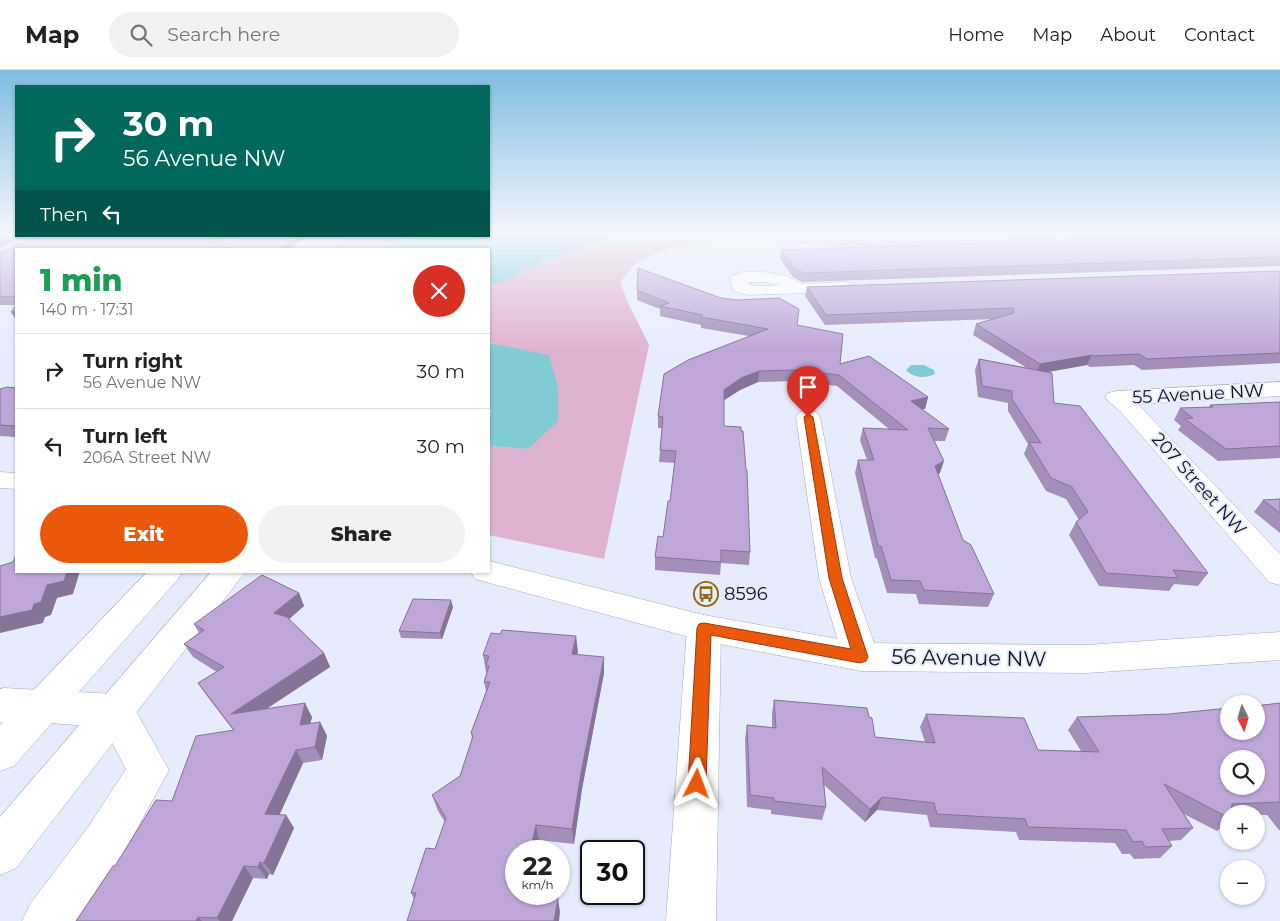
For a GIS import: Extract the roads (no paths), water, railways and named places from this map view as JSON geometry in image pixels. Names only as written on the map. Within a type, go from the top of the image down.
[{"type":"street","points":[[799,289],[857,287]]},
{"type":"street","name":"55 Avenue NW","points":[[1116,398],[1280,389]]},
{"type":"street","name":"207 Street NW","points":[[1116,398],[1129,407],[1280,574]]},
{"type":"street","points":[[808,417],[835,578],[860,657]]},
{"type":"street","points":[[0,480],[15,480]]},
{"type":"street","name":"56 Avenue NW","points":[[490,572],[704,628],[860,657],[1086,659],[1280,646]]},
{"type":"street","points":[[0,753],[165,573]]},
{"type":"street","points":[[0,852],[228,573]]},
{"type":"street","points":[[691,921],[704,628]]},
{"type":"street","points":[[0,707],[4,704],[115,712]]},
{"type":"street","points":[[47,921],[106,842],[148,770],[115,712]]},
{"type":"water","points":[[490,273],[520,273],[503,283],[490,285]]},
{"type":"water","points":[[490,343],[549,355],[558,387],[558,421],[528,449],[490,446]]},
{"type":"water","points":[[911,365],[924,365],[934,370],[935,374],[923,377],[916,376],[906,370]]},
{"type":"place","name":"8596","points":[[706,594]]}]
